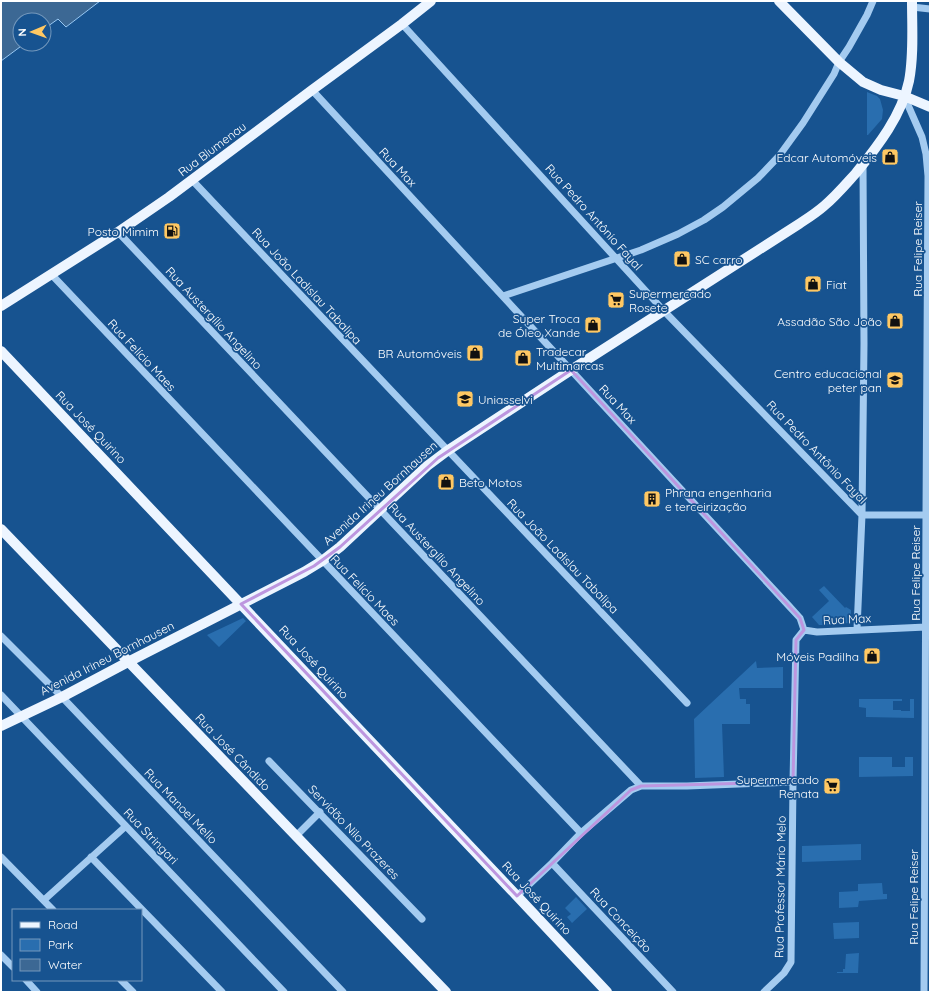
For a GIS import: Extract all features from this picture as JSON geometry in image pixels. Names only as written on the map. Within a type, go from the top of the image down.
[{"type":"main road","name":"Rua Blumenau","points":[[1,306],[118,232],[169,197],[431,1]]},
{"type":"main road","points":[[779,1],[839,62],[863,82],[881,90],[904,96],[930,106]]},
{"type":"main road","name":"Avenida Irineu Bornhausen","points":[[1,726],[62,697],[304,572],[322,561],[340,547],[427,466],[447,450],[815,213],[835,196],[863,164],[888,129],[897,113],[909,81],[912,50],[912,4]]},
{"type":"main road","name":"Rua José Quirino","points":[[1,351],[607,992]]},
{"type":"main road","name":"Rua José Cândido","points":[[1,529],[446,992]]},
{"type":"street","points":[[503,296],[641,250],[678,234],[704,220],[723,207],[758,178],[778,156],[803,123],[834,74],[839,62],[867,15],[873,1]]},
{"type":"street","points":[[912,4],[930,9]]},
{"type":"street","name":"Rua Pedro Antônio Fayal","points":[[402,24],[664,311],[862,514],[926,515]]},
{"type":"street","name":"Rua Max","points":[[312,90],[800,618],[804,630],[817,632],[926,627]]},
{"type":"street","name":"Rua Felipe Reiser","points":[[904,96],[922,137],[929,175],[924,992]]},
{"type":"street","name":"Rua Felipe Reiser","points":[[926,154],[930,143]]},
{"type":"street","points":[[857,629],[862,514],[864,344],[863,164]]},
{"type":"street","name":"Rua João Ladislau Tabalipa","points":[[192,180],[687,703]]},
{"type":"street","name":"Rua Austergílio Angelino","points":[[118,232],[641,786]]},
{"type":"street","name":"Rua Felício Maes","points":[[51,274],[581,833]]},
{"type":"street","name":"Rua Professor Mário Melo","points":[[764,992],[784,973],[791,962],[796,640],[804,630]]},
{"type":"street","name":"Rua Manoel Mello","points":[[1,636],[62,697],[343,992]]},
{"type":"street","name":"Rua Stringari","points":[[1,695],[284,992]]},
{"type":"street","name":"Servidão Nilo Prazeres","points":[[269,761],[422,919]]},
{"type":"street","points":[[517,896],[581,833],[631,790],[641,786],[687,786],[793,782]]},
{"type":"street","points":[[296,836],[320,812]]},
{"type":"street","points":[[44,900],[126,826]]},
{"type":"street","points":[[1,857],[53,909]]},
{"type":"street","points":[[91,857],[141,909]]},
{"type":"street","name":"Rua Conceição","points":[[552,863],[673,992]]},
{"type":"street","points":[[142,910],[222,992]]},
{"type":"street","points":[[1,954],[12,966]]},
{"type":"street","points":[[27,981],[37,992]]},
{"type":"street","points":[[122,981],[133,992]]},
{"type":"highlighted area","points":[[571,370],[800,618],[804,630],[796,640],[793,782],[641,786],[631,790],[517,896],[241,604],[314,566],[340,547],[438,458]]},
{"type":"green space","points":[[867,92],[877,96],[880,99],[883,110],[882,119],[868,135],[867,135]]},
{"type":"green space","points":[[824,586],[845,608],[846,607],[851,610],[849,623],[819,625],[812,617],[829,601],[819,590]]},
{"type":"green space","points":[[243,618],[246,621],[219,647],[207,635]]},
{"type":"green space","points":[[756,661],[757,668],[783,667],[783,688],[739,688],[740,699],[746,699],[746,704],[750,704],[750,724],[722,724],[724,777],[695,778],[694,719]]},
{"type":"green space","points":[[859,699],[902,699],[902,701],[893,701],[893,710],[910,711],[910,699],[914,699],[914,718],[866,717],[866,708],[859,707]]},
{"type":"green space","points":[[859,757],[892,757],[892,767],[905,767],[905,757],[913,757],[913,776],[859,777]]},
{"type":"green space","points":[[861,844],[861,860],[802,862],[802,846]]},
{"type":"green space","points":[[882,883],[883,894],[887,894],[887,899],[859,901],[858,907],[839,908],[839,892],[858,891],[858,884]]},
{"type":"green space","points":[[576,897],[587,909],[572,923],[567,917],[571,914],[565,908]]},
{"type":"green space","points":[[859,922],[859,938],[834,939],[833,923]]},
{"type":"green space","points":[[859,953],[858,973],[837,973],[843,972],[843,969],[845,969],[846,954]]},
{"type":"water","points":[[1,1],[100,1],[66,27],[58,19],[52,23],[52,12],[12,12],[13,52],[1,61]]},
{"type":"place","name":"Edcar Automóveis","points":[[890,157]]},
{"type":"place","name":"Posto Mimim","points":[[172,231]]},
{"type":"place","name":"SC carro","points":[[682,259]]},
{"type":"place","name":"Fiat","points":[[813,284]]},
{"type":"place","name":"Supermercado Rosete","points":[[616,300]]},
{"type":"place","name":"Assadão São João","points":[[895,321]]},
{"type":"place","name":"Super Troca de Óleo Xande","points":[[593,325]]},
{"type":"place","name":"BR Automóveis","points":[[475,353]]},
{"type":"place","name":"Tradecar Multimarcas","points":[[523,358]]},
{"type":"place","name":"Centro educacional peter pan","points":[[895,380]]},
{"type":"place","name":"Uniasselvi","points":[[465,399]]},
{"type":"place","name":"Beto Motos","points":[[446,482]]},
{"type":"place","name":"Phrana engenharia e terceirização","points":[[652,499]]},
{"type":"place","name":"Móveis Padilha","points":[[872,656]]},
{"type":"place","name":"Supermercado Renata","points":[[832,786]]}]
